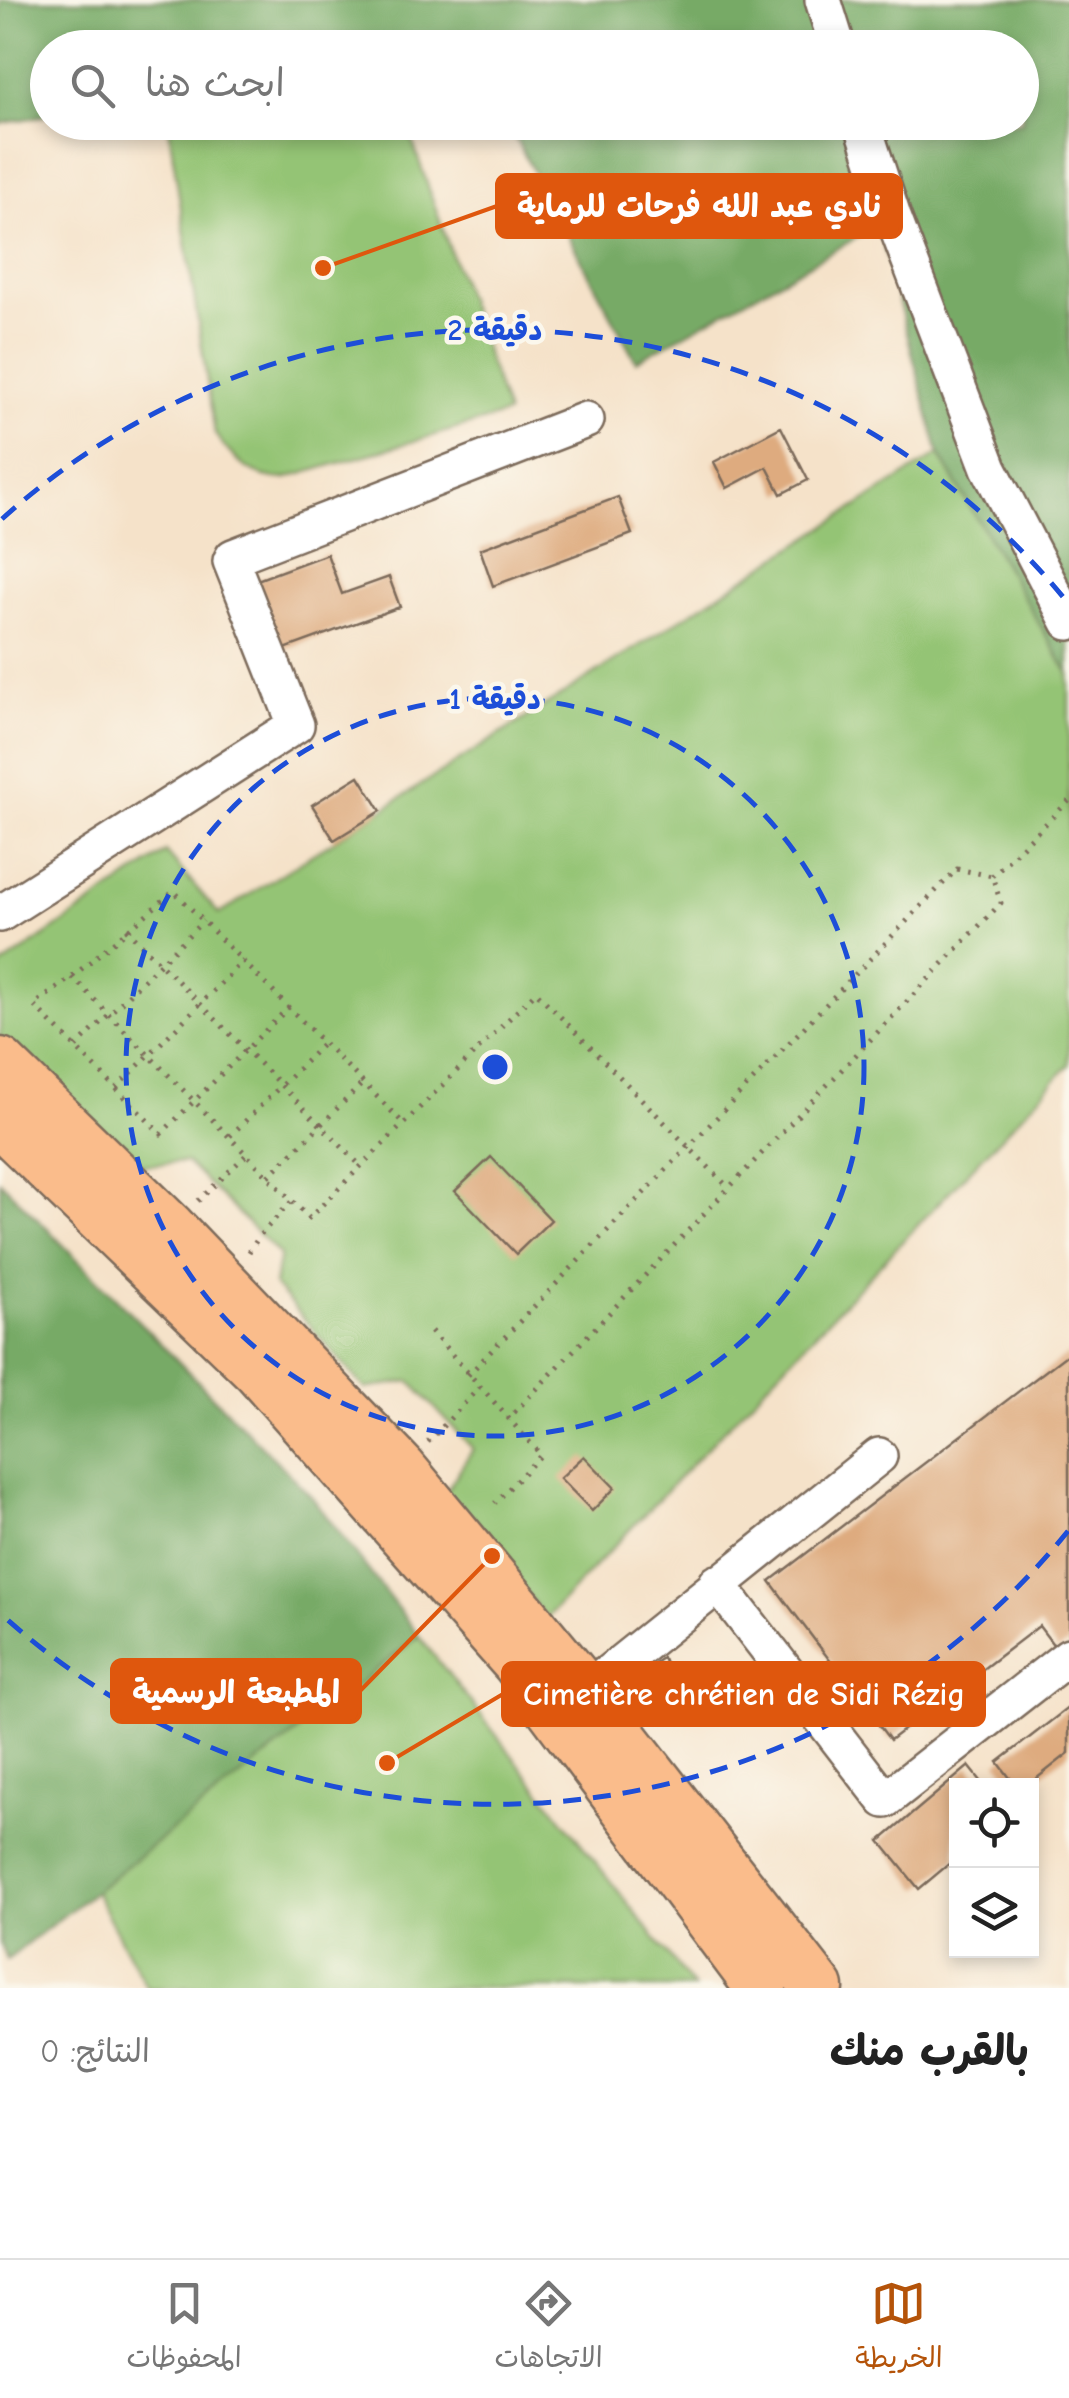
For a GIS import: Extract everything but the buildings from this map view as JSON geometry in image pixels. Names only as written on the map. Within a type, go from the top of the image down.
[{"type":"highway","points":[[0,1063],[170,1228],[401,1469],[586,1691],[818,1988]]},
{"type":"highway","points":[[0,1120],[258,1370],[518,1663],[761,1988]]},
{"type":"street","points":[[823,0],[832,30]]},
{"type":"street","points":[[868,140],[893,217],[989,468],[1069,622]]},
{"type":"street","points":[[0,914],[296,725],[231,561],[233,556],[586,420]]},
{"type":"street","points":[[586,1691],[880,1456]]},
{"type":"street","points":[[717,1583],[886,1800],[1069,1656]]},
{"type":"path","points":[[992,876],[1069,802]]},
{"type":"path","points":[[468,1375],[958,868],[992,876]]},
{"type":"path","points":[[508,1419],[1001,904],[992,876]]},
{"type":"path","points":[[289,1007],[161,1134],[34,1005],[72,978],[174,891],[289,1007],[363,1083],[404,1124]]},
{"type":"path","points":[[76,1047],[203,920]]},
{"type":"path","points":[[126,928],[361,1166]]},
{"type":"path","points":[[116,1088],[243,961]]},
{"type":"path","points":[[72,978],[308,1218],[536,992],[729,1188]]},
{"type":"path","points":[[230,1137],[324,1043]]},
{"type":"path","points":[[268,1176],[363,1083]]},
{"type":"path","points":[[170,1228],[246,1155]]},
{"type":"path","points":[[226,1290],[260,1235],[292,1201]]},
{"type":"path","points":[[432,1331],[541,1455],[495,1503]]},
{"type":"path","points":[[401,1469],[479,1388]]},
{"type":"green space","points":[[0,0],[1069,0],[1069,674],[939,454],[884,247],[892,218],[636,361],[516,140],[1039,140],[1039,30],[30,30],[30,118],[0,124]]},
{"type":"green space","points":[[171,140],[412,140],[507,414],[284,479],[262,475],[236,460],[215,434]]},
{"type":"green space","points":[[939,454],[1069,674],[1069,1065],[546,1618],[445,1493],[473,1449],[410,1381],[365,1389],[274,1285],[280,1255],[186,1162],[131,1166],[0,1040],[0,967],[166,852],[219,914]]},
{"type":"green space","points":[[0,1181],[311,1496],[419,1636],[7,1960],[0,1943]]},
{"type":"green space","points":[[419,1636],[694,1988],[147,1988],[94,1890]]},
{"type":"place","name":"نادي عبد الله فرحات للرماية","points":[[323,268]]},
{"type":"place","name":"المطبعة الرسمية","points":[[492,1556]]},
{"type":"place","name":"Cimetière chrétien de Sidi Rézig","points":[[387,1763]]}]
